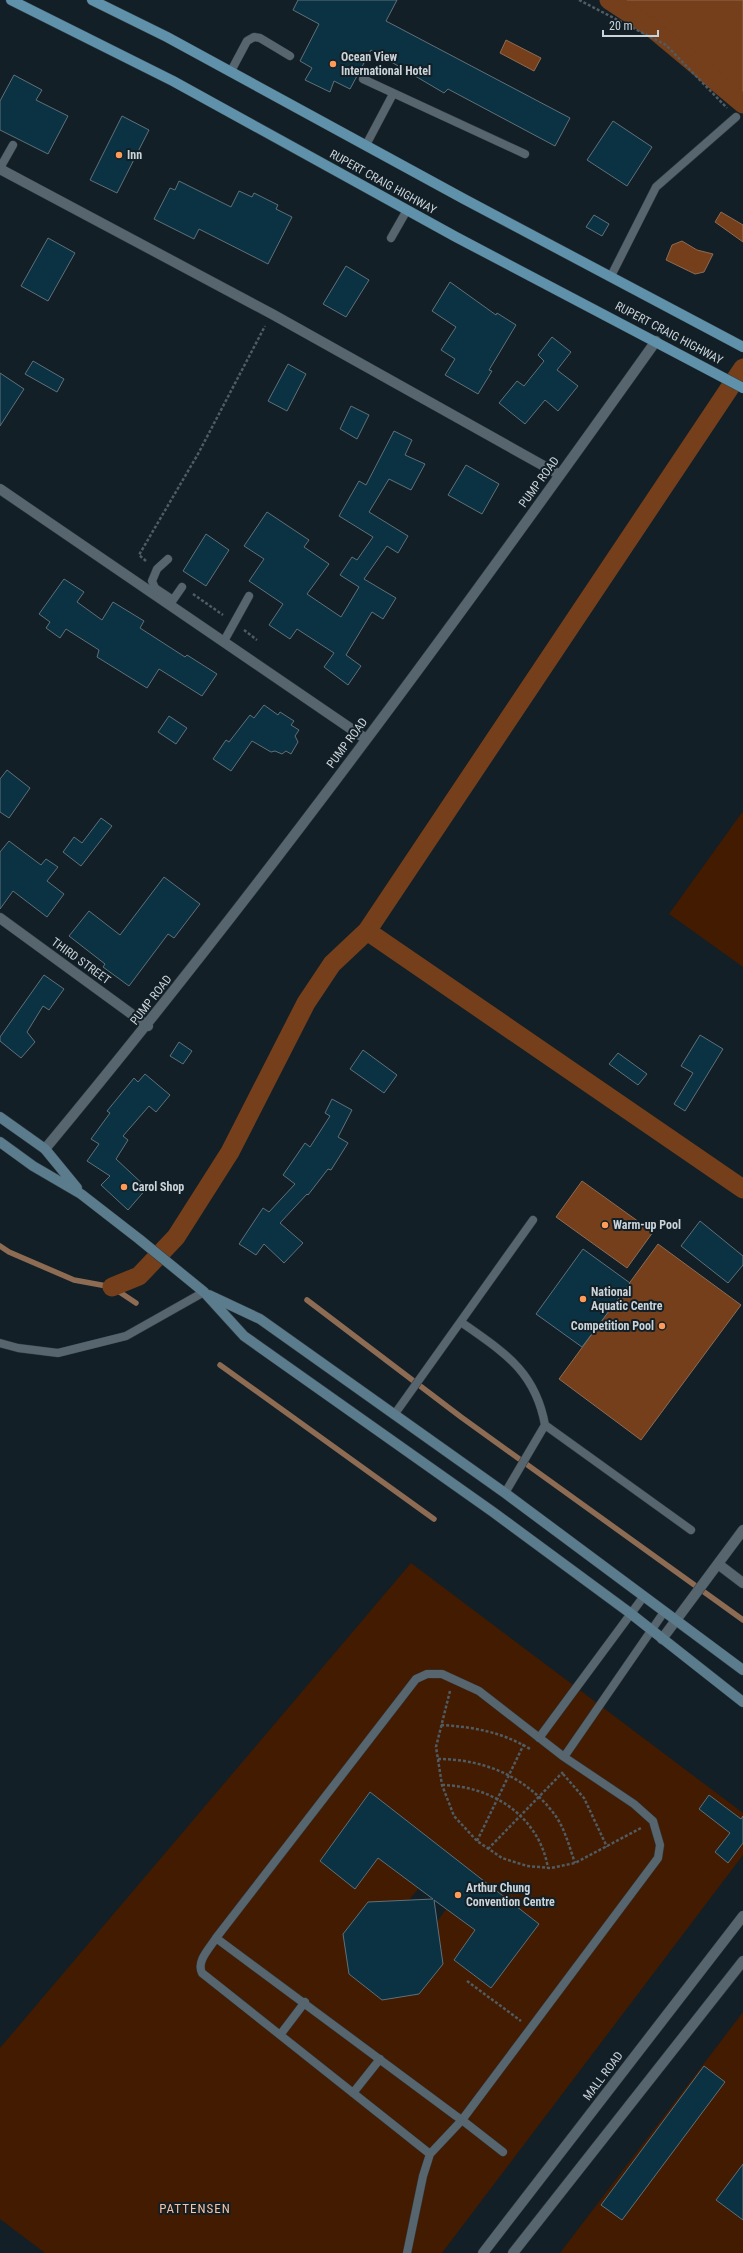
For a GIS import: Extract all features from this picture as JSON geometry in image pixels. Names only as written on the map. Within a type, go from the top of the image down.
[{"type":"main road","name":"RUPERT CRAIG HIGHWAY","points":[[10,0],[173,81],[407,210],[689,358],[743,388]]},
{"type":"main road","name":"RUPERT CRAIG HIGHWAY","points":[[92,0],[231,71],[366,145],[743,346]]},
{"type":"main road","points":[[0,1116],[45,1149],[81,1194]]},
{"type":"main road","points":[[0,1142],[33,1166],[81,1194],[204,1292],[260,1319],[394,1415],[506,1491],[664,1612],[743,1670]]},
{"type":"main road","points":[[204,1292],[244,1336],[493,1512],[630,1613],[743,1702]]},
{"type":"street","points":[[0,168],[272,314],[560,475]]},
{"type":"street","name":"PUMP ROAD","points":[[45,1149],[148,1026],[366,739],[560,475],[656,341]]},
{"type":"street","points":[[0,489],[153,590],[366,739]]},
{"type":"street","name":"THIRD STREET","points":[[0,918],[148,1026]]},
{"type":"street","points":[[662,1639],[743,1530]]},
{"type":"street","points":[[718,1564],[743,1583]]},
{"type":"street","name":"MALL ROAD","points":[[483,2253],[743,1916]]},
{"type":"street","points":[[513,2253],[743,1961]]},
{"type":"lane","points":[[231,71],[247,41],[254,37],[260,38],[290,56]]},
{"type":"lane","points":[[363,79],[525,154]]},
{"type":"lane","points":[[366,145],[393,94]]},
{"type":"lane","points":[[611,276],[656,187],[736,117]]},
{"type":"lane","points":[[0,168],[13,145]]},
{"type":"lane","points":[[391,238],[407,210]]},
{"type":"lane","points":[[168,559],[157,569],[152,582],[153,590],[172,600],[182,587]]},
{"type":"lane","points":[[224,641],[233,622],[249,596]]},
{"type":"lane","points":[[394,1415],[401,1403],[461,1322],[533,1220]]},
{"type":"lane","points":[[0,1343],[18,1348],[58,1353],[126,1336],[204,1292]]},
{"type":"lane","points":[[461,1322],[510,1357],[526,1378],[542,1406],[545,1425],[506,1491]]},
{"type":"lane","points":[[545,1425],[691,1530]]},
{"type":"lane","points":[[539,1738],[644,1596]]},
{"type":"lane","points":[[564,1757],[664,1612]]},
{"type":"lane","points":[[407,2253],[423,2176],[430,2154],[462,2120],[531,2029],[658,1858],[660,1845],[653,1821],[634,1804],[572,1763],[479,1691],[442,1674],[427,1674],[416,1679],[216,1938],[201,1961],[199,1968],[202,1973],[430,2154]]},
{"type":"lane","points":[[216,1938],[305,2002],[503,2152]]},
{"type":"lane","points":[[280,2035],[305,2002]]},
{"type":"lane","points":[[353,2093],[380,2059]]},
{"type":"path","points":[[578,0],[666,45],[736,117]]},
{"type":"path","points":[[157,569],[139,556],[198,454],[272,314]]},
{"type":"path","points":[[182,587],[257,640]]},
{"type":"path","points":[[454,1679],[436,1747],[442,1785],[454,1816],[476,1842],[502,1858],[527,1866],[548,1868],[575,1863],[653,1821]]},
{"type":"path","points":[[442,1725],[483,1729],[500,1734],[535,1752]]},
{"type":"path","points":[[476,1842],[530,1731]]},
{"type":"path","points":[[438,1759],[458,1759],[492,1767],[509,1775],[539,1796],[555,1816],[565,1833],[575,1863]]},
{"type":"path","points":[[488,1849],[572,1763]]},
{"type":"path","points":[[559,1769],[584,1798],[607,1847]]},
{"type":"path","points":[[442,1785],[459,1785],[498,1798],[521,1815],[540,1842],[548,1868]]},
{"type":"path","points":[[467,1981],[531,2029]]},
{"type":"shaded area","points":[[609,0],[743,0],[743,104],[653,29]]},
{"type":"shaded area","points":[[506,40],[541,58],[534,71],[500,53]]},
{"type":"shaded area","points":[[721,212],[743,225],[743,242],[715,222]]},
{"type":"shaded area","points":[[682,241],[697,250],[713,254],[704,272],[695,274],[666,260],[672,245]]},
{"type":"shaded area","points":[[743,811],[743,967],[669,914]]},
{"type":"shaded area","name":"Warm-up Pool","points":[[582,1181],[653,1232],[627,1268],[556,1217]]},
{"type":"shaded area","name":"Competition Pool","points":[[658,1244],[741,1305],[641,1440],[559,1379]]},
{"type":"shaded area","points":[[411,1563],[743,1813],[743,1855],[442,2253],[45,2253],[0,2219],[0,2048]],"holes":[[[370,1792],[539,1924],[491,1988],[454,1960],[475,1930],[446,1909],[437,1922],[443,1964],[419,1994],[382,1999],[343,1935],[368,1903],[409,1900],[419,1888],[378,1858],[355,1889],[320,1861]]]},
{"type":"shaded area","points":[[743,2012],[743,2164],[716,2200],[743,2220],[743,2253],[560,2253]]},
{"type":"building","points":[[298,0],[397,0],[386,21],[570,118],[555,146],[448,89],[444,93],[371,50],[350,89],[334,81],[330,92],[305,80],[312,68],[300,61],[319,24],[293,10]]},
{"type":"building","points":[[14,75],[42,90],[36,100],[68,116],[48,154],[0,130],[0,101]]},
{"type":"building","name":"Inn","points":[[122,116],[149,130],[117,193],[90,180]]},
{"type":"building","points":[[613,121],[652,147],[627,186],[587,160]]},
{"type":"building","points":[[179,181],[231,207],[239,191],[252,197],[254,193],[278,205],[276,209],[292,217],[268,264],[199,229],[194,239],[154,219],[170,188],[175,190]]},
{"type":"building","points":[[594,215],[609,224],[602,236],[586,227]]},
{"type":"building","points":[[48,238],[75,253],[48,301],[21,286]]},
{"type":"building","points":[[346,266],[369,280],[346,317],[323,304]]},
{"type":"building","points":[[450,282],[496,315],[497,313],[516,325],[489,370],[492,371],[478,394],[445,375],[455,359],[441,350],[456,327],[432,311]]},
{"type":"building","points":[[552,337],[571,352],[557,370],[578,386],[558,411],[545,400],[525,424],[499,403],[517,381],[524,386],[544,361],[538,355]]},
{"type":"building","points":[[33,361],[64,379],[57,392],[25,374]]},
{"type":"building","points":[[288,364],[306,374],[287,411],[268,401]]},
{"type":"building","points":[[0,373],[24,389],[0,426]]},
{"type":"building","points":[[351,406],[369,415],[357,439],[340,429]]},
{"type":"building","points":[[394,431],[412,440],[405,455],[425,464],[411,490],[389,479],[369,512],[408,536],[398,553],[387,546],[364,579],[396,598],[383,619],[372,612],[346,655],[361,666],[348,685],[324,667],[334,653],[297,629],[290,639],[269,625],[283,604],[249,581],[264,559],[244,546],[267,512],[309,540],[304,547],[329,564],[307,594],[341,617],[359,587],[340,575],[352,557],[357,560],[373,537],[339,516],[359,481],[366,485]]},
{"type":"building","points":[[466,465],[499,484],[482,514],[448,495]]},
{"type":"building","points":[[206,534],[229,550],[206,586],[183,571]]},
{"type":"building","points":[[64,579],[84,592],[77,602],[102,620],[113,602],[144,621],[140,628],[185,657],[187,655],[217,674],[202,696],[159,669],[147,688],[97,657],[99,650],[66,629],[60,638],[46,628],[50,622],[39,614]]},
{"type":"building","points":[[264,705],[278,715],[280,712],[294,721],[291,725],[299,730],[295,736],[298,742],[291,754],[286,751],[282,754],[275,751],[271,752],[252,741],[231,771],[213,759],[226,740],[229,742],[250,715],[254,718]]},
{"type":"building","points":[[169,716],[187,728],[176,744],[158,732]]},
{"type":"building","points":[[7,770],[30,788],[9,818],[0,812],[0,779]]},
{"type":"building","points":[[101,818],[112,826],[81,866],[63,852],[74,837],[82,843]]},
{"type":"building","points":[[9,841],[41,865],[46,859],[58,867],[47,881],[64,894],[47,917],[13,891],[0,909],[0,852]]},
{"type":"building","points":[[164,877],[200,904],[174,938],[168,934],[129,986],[103,967],[105,964],[69,936],[89,911],[120,935]]},
{"type":"building","points":[[44,975],[64,989],[49,1010],[43,1006],[27,1032],[35,1042],[21,1058],[0,1041],[0,1037]]},
{"type":"building","points":[[700,1035],[723,1049],[685,1111],[674,1104],[693,1073],[681,1066]]},
{"type":"building","points":[[179,1042],[192,1051],[183,1064],[170,1056]]},
{"type":"building","points":[[363,1050],[397,1075],[384,1093],[350,1069]]},
{"type":"building","points":[[618,1053],[647,1074],[638,1085],[609,1064]]},
{"type":"building","points":[[145,1074],[170,1095],[156,1112],[149,1106],[123,1136],[128,1140],[116,1159],[147,1188],[128,1210],[101,1185],[110,1176],[87,1161],[99,1144],[91,1139],[110,1113],[107,1111],[134,1078],[138,1082]]},
{"type":"building","points":[[332,1099],[352,1110],[338,1137],[348,1143],[331,1170],[328,1169],[308,1195],[307,1194],[280,1223],[303,1243],[284,1263],[264,1244],[256,1255],[239,1244],[263,1208],[269,1212],[295,1184],[283,1175],[305,1143],[310,1147],[330,1116],[325,1113]]},
{"type":"building","points":[[700,1221],[743,1256],[743,1265],[728,1283],[681,1246]]},
{"type":"building","name":"National Aquatic Centre","points":[[583,1249],[630,1283],[582,1347],[536,1314]]},
{"type":"building","name":"Arthur Chung Convention Centre","points":[[370,1792],[539,1924],[491,1988],[454,1960],[475,1930],[434,1900],[443,1964],[419,1994],[382,2000],[349,1974],[343,1934],[368,1902],[433,1899],[378,1858],[355,1889],[320,1861]]},
{"type":"building","points":[[709,1795],[741,1819],[743,1816],[743,1843],[728,1863],[715,1852],[730,1833],[699,1809]]},
{"type":"building","points":[[704,2066],[725,2082],[622,2220],[601,2205]]},
{"type":"building","points":[[743,2164],[743,2220],[716,2200]]},
{"type":"waterway","points":[[609,0],[653,29],[743,104]]},
{"type":"waterway","points":[[112,1287],[139,1276],[176,1237],[230,1152],[306,1003],[332,964],[367,931],[743,368]]},
{"type":"waterway","points":[[367,931],[743,1189]]},
{"type":"waterway","points":[[0,1246],[9,1252],[74,1280],[112,1287],[136,1303]]},
{"type":"waterway","points":[[307,1300],[461,1417],[743,1620]]},
{"type":"waterway","points":[[220,1365],[434,1519]]},
{"type":"place","name":"Ocean View International Hotel","points":[[333,64]]},
{"type":"place","name":"Inn","points":[[119,155]]},
{"type":"place","name":"Carol Shop","points":[[124,1187]]},
{"type":"place","name":"Warm-up Pool","points":[[605,1225]]},
{"type":"place","name":"National Aquatic Centre","points":[[583,1299]]},
{"type":"place","name":"Competition Pool","points":[[662,1326]]},
{"type":"place","name":"Arthur Chung Convention Centre","points":[[458,1895]]},
{"type":"district","name":"PATTENSEN","points":[[195,2208]]}]
